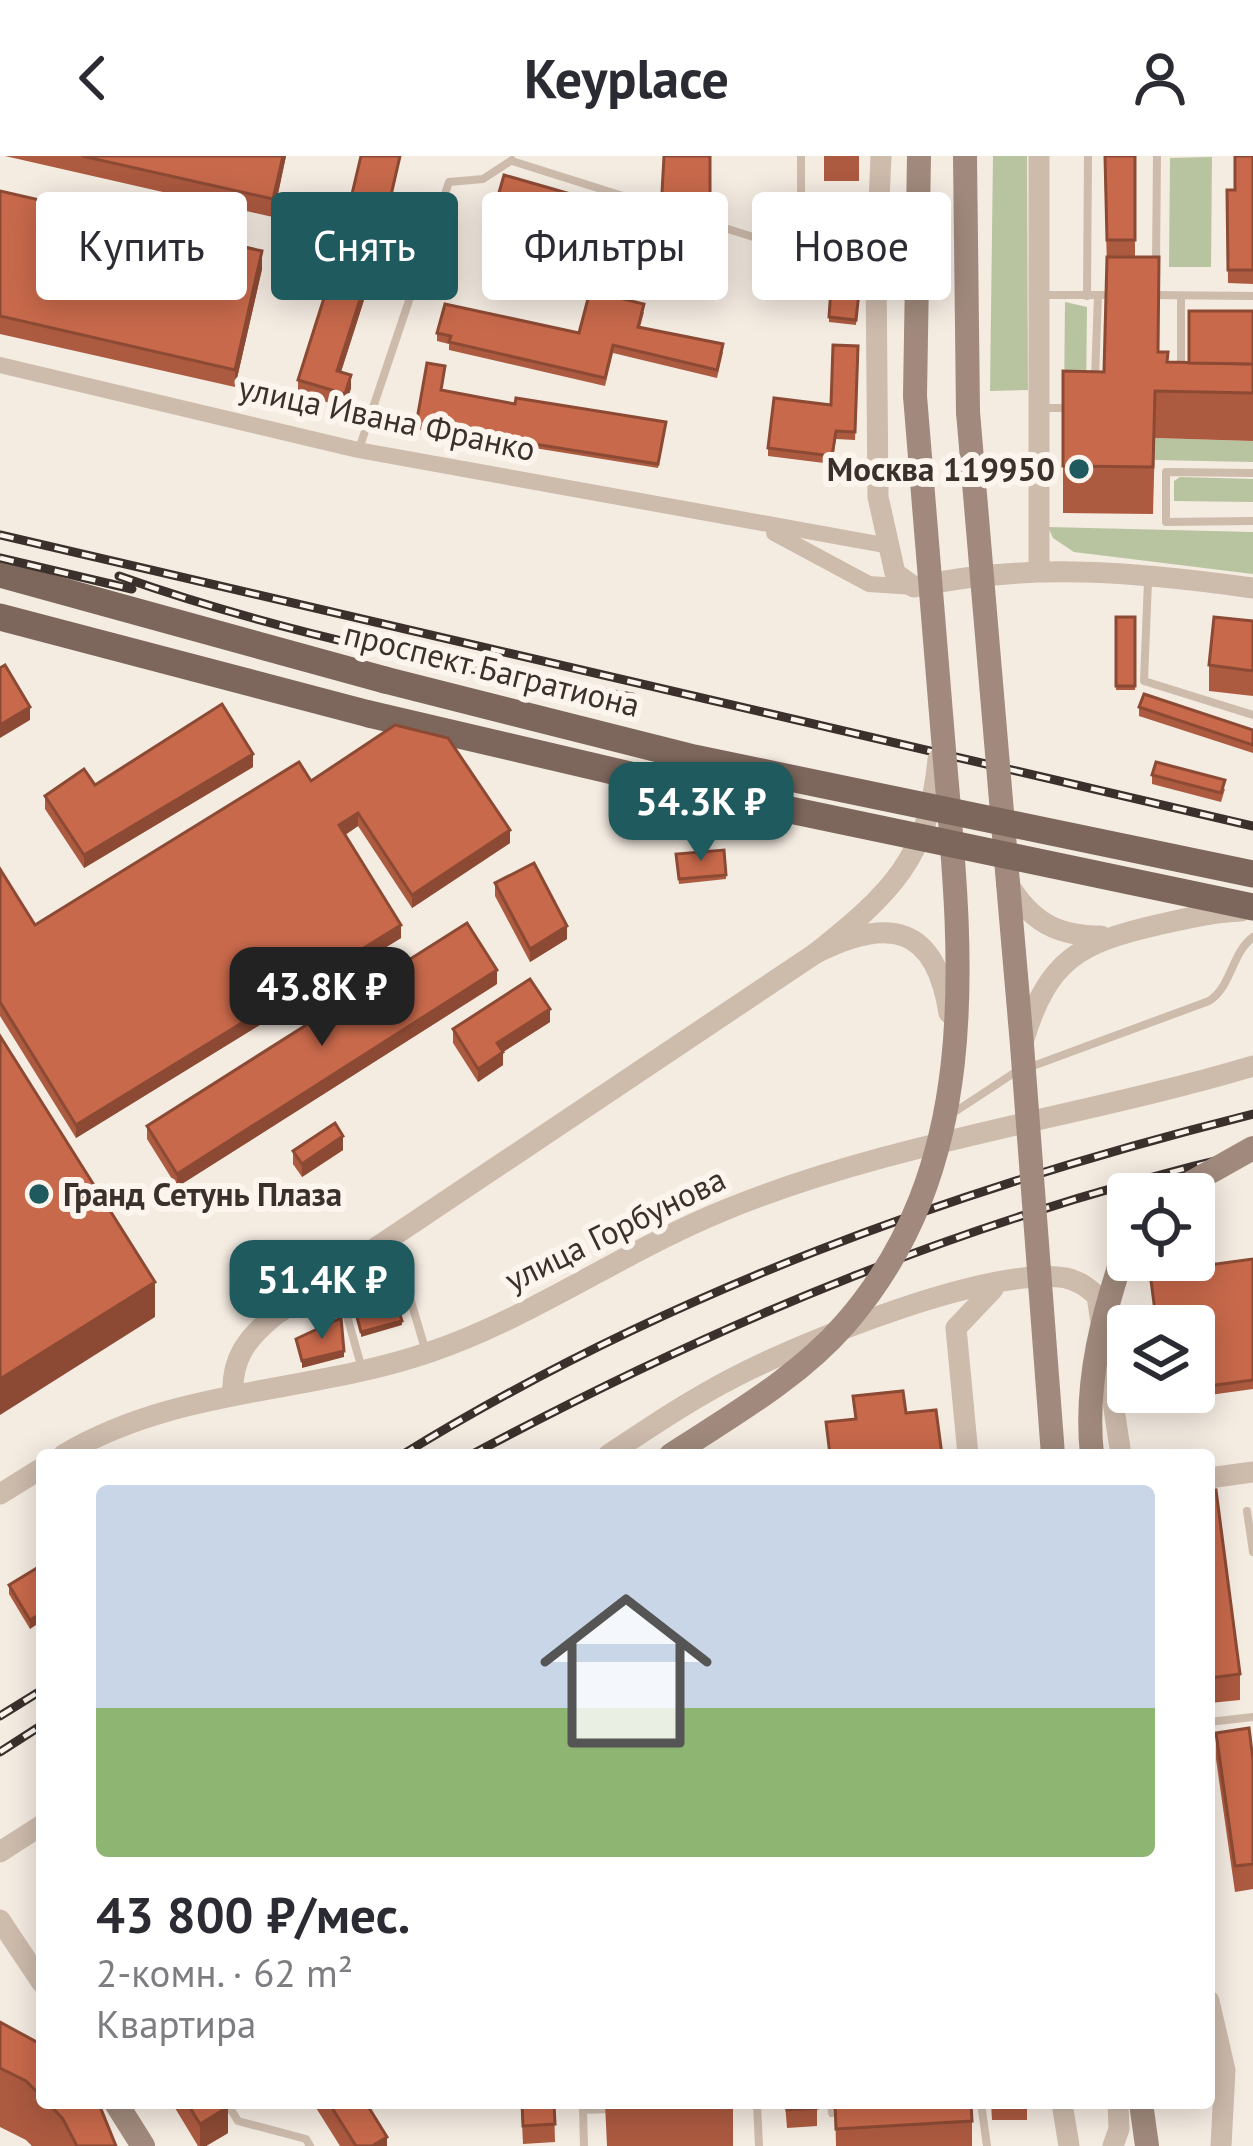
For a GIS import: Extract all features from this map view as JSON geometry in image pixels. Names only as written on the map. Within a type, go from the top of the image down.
[{"type":"main road","points":[[680,1449],[799,1367],[845,1324],[890,1261],[937,1158],[956,1054],[958,923],[915,396],[919,156]]},
{"type":"main road","points":[[964,156],[968,412],[1053,1449]]},
{"type":"main road","name":"проспект Багратиона","points":[[0,574],[694,758],[1253,874]]},
{"type":"main road","points":[[0,617],[482,742],[1253,910]]},
{"type":"main road","points":[[1208,1173],[1253,1148]]},
{"type":"main road","points":[[1092,1449],[1092,1374],[1114,1281]]},
{"type":"main road","points":[[120,2109],[142,2146]]},
{"type":"main road","points":[[1142,2109],[1147,2146]]},
{"type":"street","points":[[879,192],[881,156]]},
{"type":"street","points":[[1039,156],[1039,570]]},
{"type":"street","points":[[876,300],[878,497],[884,545],[895,573],[914,586]]},
{"type":"street","name":"улица Ивана Франко","points":[[0,365],[358,450],[884,545],[962,576]]},
{"type":"street","name":"улица Ивана Франко","points":[[763,526],[869,584],[914,586],[962,576],[1039,570],[1149,574],[1253,588]]},
{"type":"street","points":[[233,1395],[232,1373],[248,1338],[274,1316],[816,953],[877,904],[913,858],[930,814],[940,698]]},
{"type":"street","points":[[1008,883],[1024,908],[1055,931],[1108,936]]},
{"type":"street","points":[[1022,1045],[1045,982],[1081,948],[1108,936],[1217,912],[1253,910]]},
{"type":"street","points":[[816,953],[878,929],[916,941],[945,987],[956,1054]]},
{"type":"street","name":"улица Горбунова","points":[[75,1449],[122,1423],[426,1354],[724,1210],[806,1180],[1244,1069]]},
{"type":"street","points":[[618,1449],[732,1378],[787,1352],[920,1304],[1004,1283],[1064,1277],[1082,1283],[1096,1296],[1120,1449]]},
{"type":"street","points":[[967,1449],[956,1328],[968,1310],[1004,1283]]},
{"type":"street","points":[[920,1304],[936,1306],[956,1352]]},
{"type":"street","points":[[0,1494],[36,1472]]},
{"type":"street","points":[[1215,1477],[1253,1472]]},
{"type":"street","points":[[4,1851],[36,1829]]},
{"type":"street","points":[[0,1920],[36,1975]]},
{"type":"street","points":[[1215,2029],[1225,2071],[1222,2146]]},
{"type":"street","points":[[1063,2109],[1069,2146]]},
{"type":"street","points":[[1113,2146],[1120,2129],[1118,2109]]},
{"type":"lane","points":[[801,156],[801,192]]},
{"type":"lane","points":[[1088,156],[1094,385]]},
{"type":"lane","points":[[1156,296],[1157,156]]},
{"type":"lane","points":[[358,450],[449,182],[483,178],[512,158],[752,236]]},
{"type":"lane","points":[[1040,296],[1117,295]]},
{"type":"lane","points":[[1137,295],[1253,296]]},
{"type":"lane","points":[[1181,296],[1181,392]]},
{"type":"lane","points":[[1040,408],[1094,408]]},
{"type":"lane","points":[[1253,473],[1166,472],[1166,522],[1253,521]]},
{"type":"lane","points":[[1149,574],[1144,681],[1253,715]]},
{"type":"lane","points":[[931,1149],[935,1127],[976,1094],[1218,995],[1240,948],[1253,937]]},
{"type":"lane","points":[[312,1317],[390,1269],[404,1276],[426,1354]]},
{"type":"lane","points":[[362,1370],[346,1316],[410,1298]]},
{"type":"lane","points":[[1247,1511],[1253,1552]]},
{"type":"lane","points":[[1215,1721],[1253,1717]]},
{"type":"lane","points":[[231,2109],[238,2121],[306,2139],[310,2146]]},
{"type":"lane","points":[[584,2146],[583,2110],[604,2109]]},
{"type":"lane","points":[[758,2109],[759,2146]]},
{"type":"lane","points":[[832,2109],[832,2113],[853,2112]]},
{"type":"lane","points":[[982,2109],[987,2146]]},
{"type":"green space","points":[[993,156],[1027,156],[1028,390],[990,391]]},
{"type":"green space","points":[[1212,157],[1211,267],[1169,267],[1170,158]]},
{"type":"green space","points":[[1065,302],[1087,307],[1086,395],[1064,402]]},
{"type":"green space","points":[[1155,438],[1253,441],[1253,462],[1155,460]]},
{"type":"green space","points":[[1180,477],[1253,479],[1253,502],[1174,501],[1174,481]]},
{"type":"green space","points":[[1048,527],[1253,532],[1253,574],[1074,552],[1053,538]]},
{"type":"building","points":[[82,156],[283,156],[271,199]]},
{"type":"building","points":[[361,156],[400,156],[392,192],[352,192]]},
{"type":"building","points":[[664,156],[710,156],[710,192],[662,192]]},
{"type":"building","points":[[1105,156],[1135,156],[1135,240],[1107,240]]},
{"type":"building","points":[[1235,156],[1253,156],[1253,270],[1228,270],[1227,190],[1235,190]]},
{"type":"building","points":[[504,175],[564,192],[499,192]]},
{"type":"building","points":[[0,191],[36,199],[36,300],[247,300],[247,248],[262,251],[235,370],[0,316]]},
{"type":"building","points":[[1107,257],[1159,257],[1158,352],[1168,352],[1167,362],[1253,364],[1253,393],[1155,391],[1153,467],[1063,466],[1063,371],[1104,372]]},
{"type":"building","points":[[323,300],[360,300],[337,371],[351,375],[345,394],[298,380]]},
{"type":"building","points":[[588,300],[627,300],[644,304],[638,327],[723,344],[717,370],[613,345],[605,378],[449,342],[451,336],[437,333],[445,304],[579,333]]},
{"type":"building","points":[[830,300],[858,300],[856,320],[829,317]]},
{"type":"building","points":[[1189,311],[1253,311],[1253,364],[1189,363]]},
{"type":"building","points":[[833,345],[858,346],[855,432],[836,431],[832,456],[768,448],[774,398],[831,405]]},
{"type":"building","points":[[427,363],[445,366],[441,390],[666,422],[658,464],[416,425]]},
{"type":"building","points":[[1116,617],[1135,617],[1135,686],[1116,686]]},
{"type":"building","points":[[1214,617],[1253,621],[1253,671],[1209,665]]},
{"type":"building","points":[[5,665],[30,707],[0,725],[0,668]]},
{"type":"building","points":[[1144,694],[1253,730],[1253,745],[1139,707]]},
{"type":"building","points":[[222,704],[253,754],[84,855],[45,796],[84,769],[95,785]]},
{"type":"building","points":[[395,725],[448,738],[510,830],[412,895],[358,813],[339,825],[401,925],[76,1125],[0,1002],[0,869],[35,925],[299,762],[311,781]]},
{"type":"building","points":[[1156,762],[1225,780],[1221,793],[1152,775]]},
{"type":"building","points":[[724,850],[726,875],[679,879],[676,854]]},
{"type":"building","points":[[534,863],[567,926],[530,949],[495,883]]},
{"type":"building","points":[[467,923],[497,970],[177,1174],[147,1126]]},
{"type":"building","points":[[530,979],[550,1009],[497,1043],[503,1052],[478,1069],[453,1029]]},
{"type":"building","name":"Гранд Сетунь Плаза","points":[[0,1036],[155,1282],[0,1379]]},
{"type":"building","points":[[335,1123],[343,1136],[302,1164],[293,1151]]},
{"type":"building","points":[[1253,1259],[1253,1380],[1215,1385],[1215,1305],[1154,1305],[1151,1281],[1215,1281],[1215,1264]]},
{"type":"building","points":[[397,1306],[402,1321],[361,1332],[357,1317]]},
{"type":"building","points":[[341,1318],[344,1351],[302,1361],[296,1339]]},
{"type":"building","points":[[903,1391],[906,1413],[936,1410],[941,1449],[829,1449],[826,1422],[856,1419],[853,1396]]},
{"type":"building","points":[[1215,1490],[1240,1674],[1215,1677]]},
{"type":"building","points":[[36,1569],[36,1616],[30,1620],[9,1585]]},
{"type":"building","points":[[1249,1728],[1253,1864],[1235,1866],[1216,1733]]},
{"type":"building","points":[[0,2022],[36,2042],[36,2091],[0,2068]]},
{"type":"building","points":[[54,2109],[101,2109],[116,2146],[77,2146]]},
{"type":"building","points":[[191,2109],[225,2109],[200,2124]]},
{"type":"building","points":[[333,2109],[370,2109],[387,2137],[372,2146],[356,2146]]},
{"type":"building","points":[[522,2109],[554,2109],[555,2124],[523,2126]]},
{"type":"building","points":[[835,2109],[971,2109],[972,2121],[836,2129]]},
{"type":"railway","points":[[0,535],[1253,826]]},
{"type":"railway","points":[[0,558],[132,589]]},
{"type":"railway","points":[[119,576],[244,616],[372,648],[632,697]]},
{"type":"railway","points":[[412,1449],[604,1344],[814,1252],[1031,1176],[1253,1114]]},
{"type":"railway","points":[[483,1449],[660,1360],[852,1277],[1049,1207],[1253,1152]]},
{"type":"railway","points":[[0,1716],[36,1694]]},
{"type":"railway","points":[[0,1752],[36,1729]]},
{"type":"place","name":"Москва 119950","points":[[1079,469]]},
{"type":"place","name":"Гранд Сетунь Плаза","points":[[39,1194]]}]
